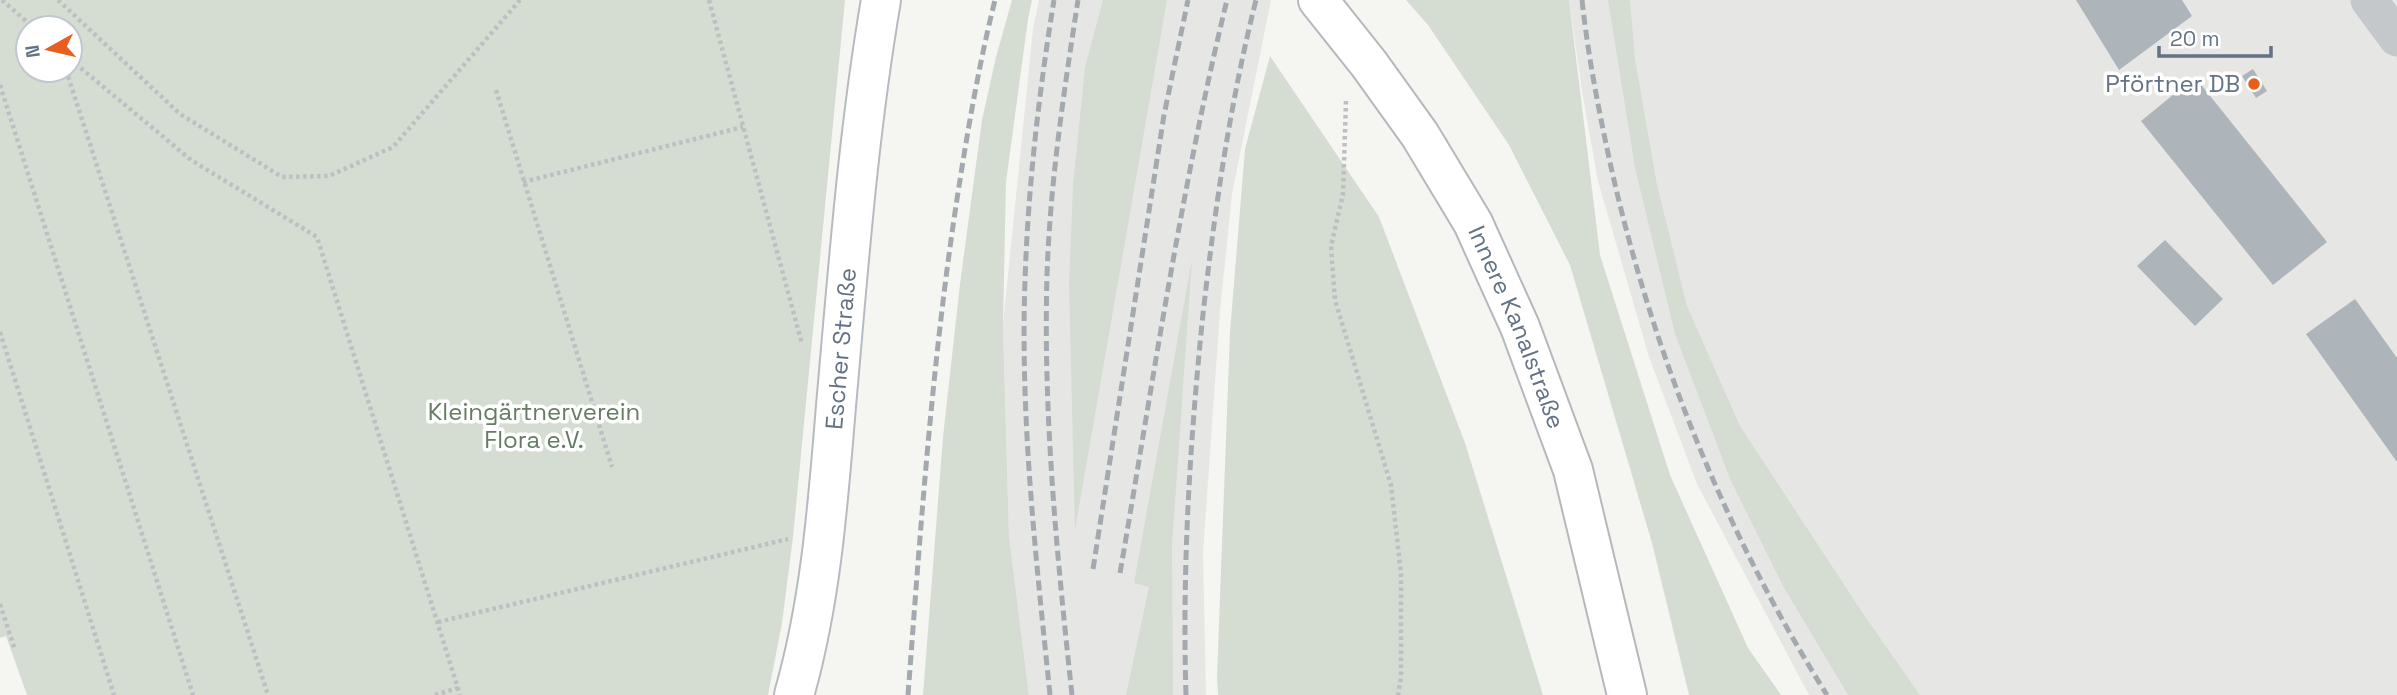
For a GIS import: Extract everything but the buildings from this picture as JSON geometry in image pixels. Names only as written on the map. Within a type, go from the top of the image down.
[{"type":"main road","name":"Escher Straße","points":[[794,695],[806,655],[824,542],[861,138],[880,0]]},
{"type":"main road","name":"Innere Kanalstraße","points":[[1318,0],[1420,135],[1473,223],[1520,327],[1573,470],[1627,695]]},
{"type":"street","points":[[2369,0],[2397,38]]},
{"type":"path","points":[[2,0],[18,14]]},
{"type":"path","points":[[58,0],[180,114],[282,177],[329,176],[393,147],[520,0]]},
{"type":"path","points":[[709,0],[803,349],[841,350]]},
{"type":"path","points":[[1349,39],[1343,194],[1331,246],[1335,300],[1391,485],[1401,574],[1401,677],[1398,695]]},
{"type":"path","points":[[84,71],[191,160],[317,237],[460,695]]},
{"type":"path","points":[[71,84],[268,695]]},
{"type":"path","points":[[0,85],[193,695]]},
{"type":"path","points":[[496,90],[612,467]]},
{"type":"path","points":[[523,182],[743,127]]},
{"type":"path","points":[[0,331],[114,695]]},
{"type":"path","points":[[438,622],[793,537],[824,542]]},
{"type":"path","points":[[0,604],[15,650]]},
{"type":"path","points":[[435,695],[458,688]]},
{"type":"shaded area","points":[[1039,0],[1271,0],[1232,194],[1220,311],[1203,553],[1206,695],[1029,695],[1009,536],[1003,324],[1033,29]]},
{"type":"shaded area","points":[[1569,0],[2397,0],[2397,695],[1809,695],[1697,484],[1649,357],[1598,181]]},
{"type":"green space","name":"Kleingärtnerverein Flora e.V.","points":[[0,0],[845,0],[793,537],[782,623],[768,695],[27,695],[6,636],[0,638]]},
{"type":"green space","points":[[1012,0],[1032,0],[1006,182],[1003,324],[1009,536],[1029,695],[923,695],[943,437],[960,284],[982,120]]},
{"type":"green space","points":[[1103,0],[1167,0],[1075,530],[1069,285],[1073,185],[1085,67]]},
{"type":"green space","points":[[1406,0],[1569,0],[1600,255],[1670,475],[1748,648],[1781,695],[1689,695],[1652,543],[1570,265],[1509,145],[1428,25]]},
{"type":"green space","points":[[1608,0],[1630,0],[1635,59],[1657,185],[1687,306],[1740,426],[1920,695],[1848,695],[1783,586],[1730,479],[1675,334],[1635,168]]},
{"type":"green space","points":[[1270,56],[1379,217],[1465,443],[1543,695],[1218,695],[1230,332],[1245,149]]},
{"type":"green space","points":[[1192,259],[1172,546],[1173,695],[1126,695],[1149,587],[1134,583]]},
{"type":"railway","points":[[908,695],[927,457],[946,278],[972,109],[995,0]]},
{"type":"railway","points":[[1050,695],[1030,488],[1024,333],[1026,246],[1032,175],[1054,0]]},
{"type":"railway","points":[[1072,695],[1052,485],[1046,328],[1054,172],[1078,0]]},
{"type":"railway","points":[[1093,569],[1164,115],[1188,0]]},
{"type":"railway","points":[[1120,573],[1182,214],[1227,0]]},
{"type":"railway","points":[[1186,695],[1188,504],[1203,314],[1224,156],[1256,0]]},
{"type":"railway","points":[[1582,0],[1594,84],[1611,167],[1628,237],[1671,374],[1696,440],[1756,570],[1827,695]]},
{"type":"place","name":"Pförtner DB","points":[[2254,84]]}]
